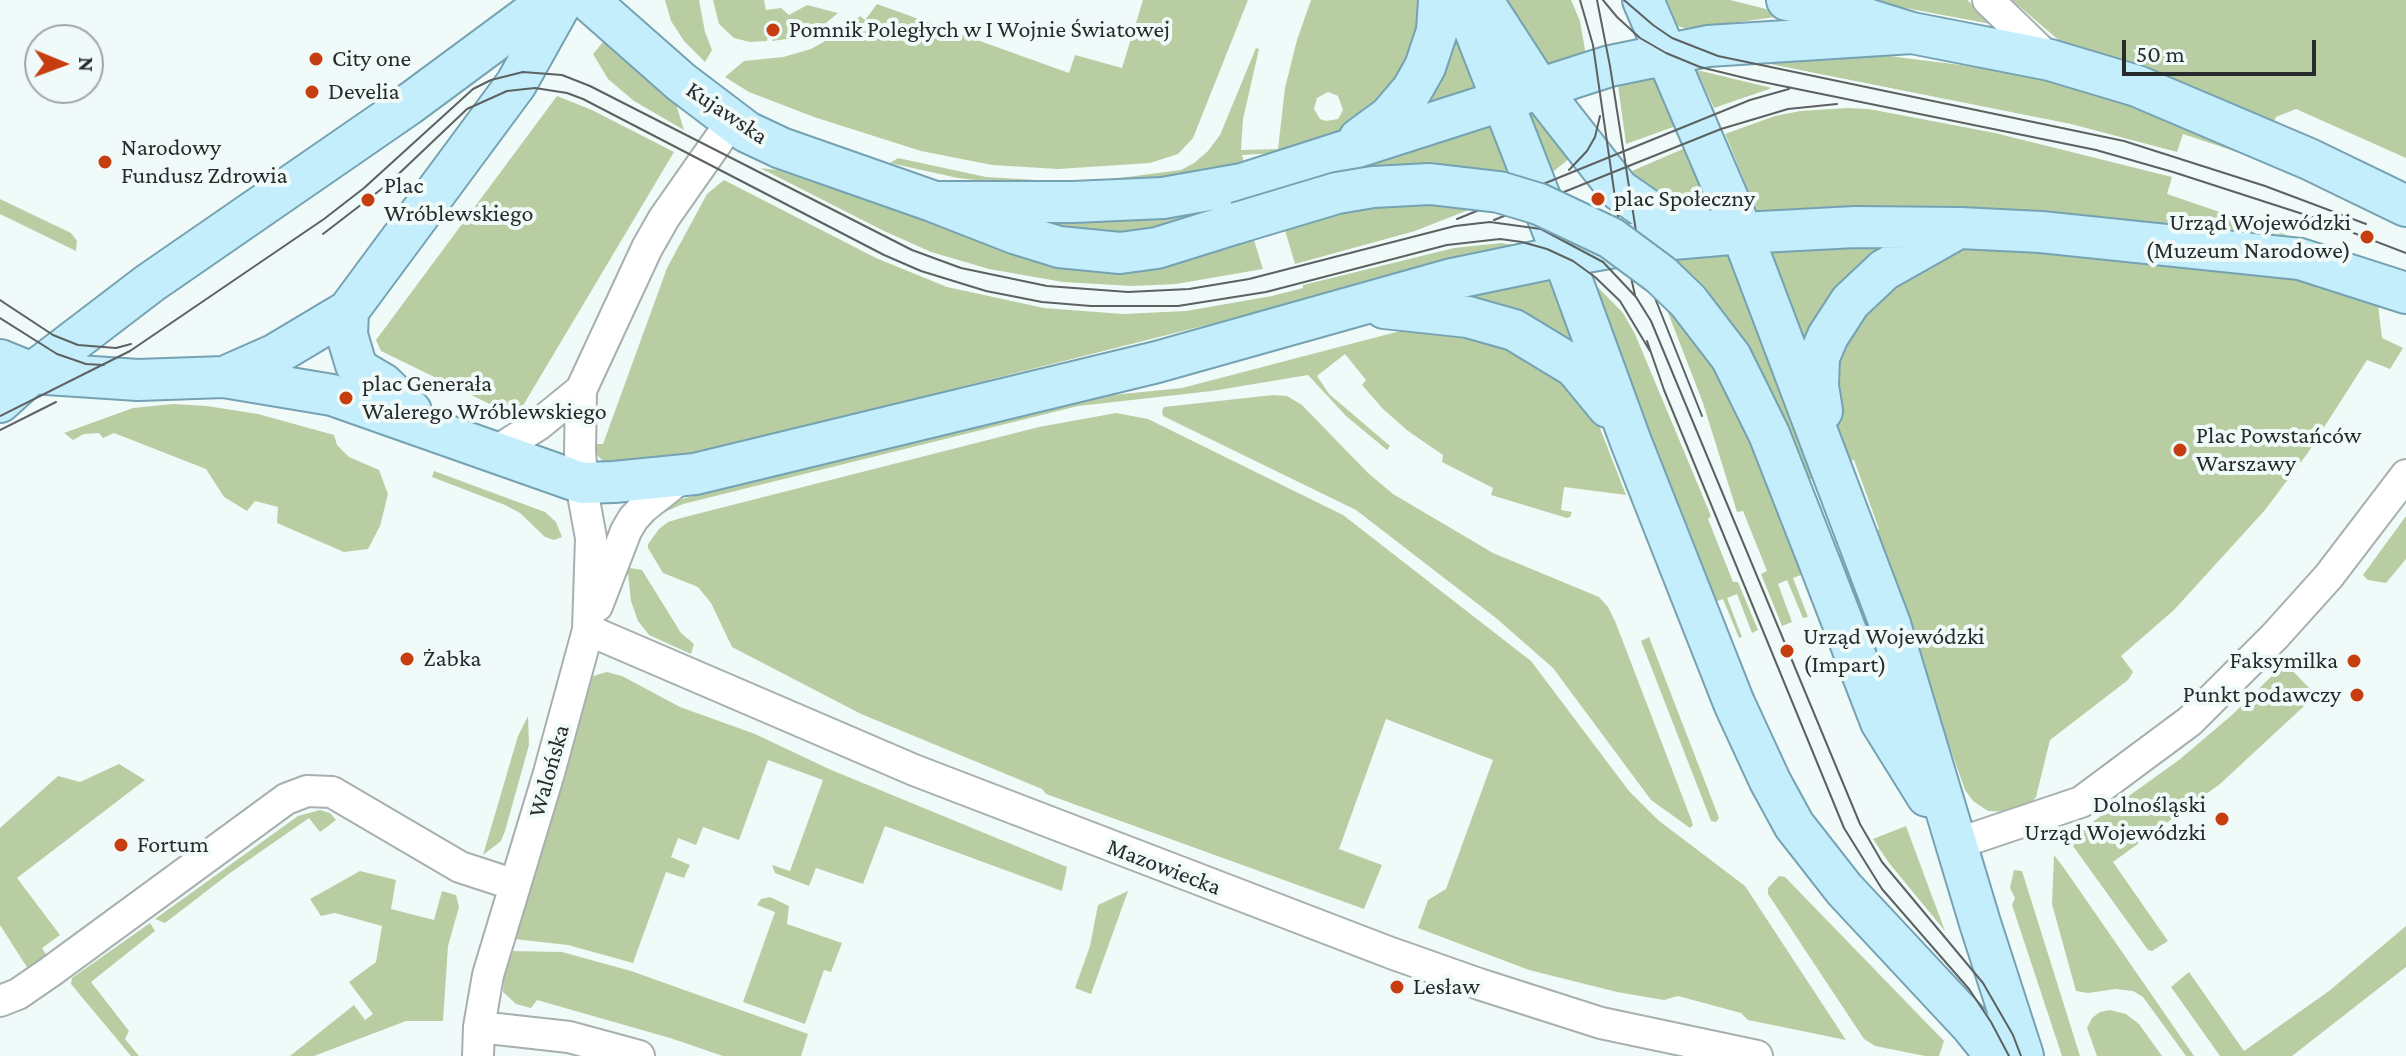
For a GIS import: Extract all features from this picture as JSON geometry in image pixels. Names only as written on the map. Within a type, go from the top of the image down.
[{"type":"main road","points":[[0,402],[16,367],[150,283],[408,105],[550,0]]},
{"type":"main road","points":[[224,377],[276,354],[348,311],[516,84],[563,0]]},
{"type":"main road","name":"Kujawska","points":[[588,0],[681,82],[732,121],[781,148],[1043,243],[1088,251],[1147,250],[1337,193],[1373,187],[1430,184],[1499,192],[1539,204],[1611,238],[1661,275],[1688,301],[1731,357],[1769,434],[1881,722],[1956,844]]},
{"type":"main road","points":[[1338,154],[1389,117],[1412,90],[1425,67],[1437,31],[1439,0]]},
{"type":"main road","points":[[1463,0],[1520,94],[1619,190],[1648,210],[1673,222],[1731,234]]},
{"type":"main road","points":[[1482,0],[1520,94],[1563,256],[1631,442],[1734,703],[1782,806],[1844,889],[1996,1056]]},
{"type":"main road","points":[[1643,0],[1668,54],[1731,234],[1828,455],[1890,624],[2023,1056]]},
{"type":"main road","points":[[1787,0],[1844,12],[1912,33],[2050,60],[2180,103],[2309,159],[2406,206]]},
{"type":"main road","points":[[935,202],[1073,202],[1163,198],[1242,184],[1610,66],[1708,46],[1912,33]]},
{"type":"main road","points":[[16,367],[138,380],[224,377],[332,395],[582,483],[681,478],[1157,362],[1452,279],[1650,241],[1855,227],[2041,232],[2300,259],[2406,293]]},
{"type":"main road","points":[[1828,455],[1818,370],[1825,341],[1835,323],[1850,302],[1884,270],[1960,228]]},
{"type":"main road","points":[[1360,306],[1468,317],[1514,330],[1575,367],[1602,397],[1631,442]]},
{"type":"main road","points":[[348,311],[347,335],[356,365],[383,384],[429,428]]},
{"type":"street","points":[[1988,0],[2050,60]]},
{"type":"street","points":[[582,483],[581,390],[647,248],[664,218],[732,121]]},
{"type":"street","points":[[495,452],[538,425],[581,390]]},
{"type":"street","points":[[1956,844],[2081,802],[2190,721],[2275,636],[2329,576],[2406,475]]},
{"type":"street","points":[[588,630],[626,531],[643,508],[681,478]]},
{"type":"street","name":"Walońska","points":[[478,1041],[488,975],[588,630],[591,538],[582,483]]},
{"type":"street","name":"Mazowiecka","points":[[588,630],[914,770],[1423,965],[1601,1023],[1757,1056]]},
{"type":"street","points":[[0,1001],[18,994],[50,972],[286,799],[307,791],[332,792],[460,867],[515,885]]},
{"type":"street","points":[[478,1041],[569,1037],[639,1056]]},
{"type":"green space","points":[[665,0],[699,0],[712,50],[705,62],[684,41],[671,21]]},
{"type":"green space","points":[[713,0],[764,0],[766,10],[781,8],[789,15],[807,5],[838,13],[820,28],[794,38],[772,41],[779,27],[770,24],[767,41],[750,42],[734,38],[719,24]]},
{"type":"green space","points":[[1143,0],[1248,0],[1193,138],[1178,154],[1150,163],[1058,169],[992,165],[921,151],[814,117],[749,92],[725,77],[744,61],[783,57],[811,49],[841,32],[860,16],[865,20],[877,4],[1069,73],[1075,55],[1122,68]]},
{"type":"green space","points":[[1311,0],[1427,0],[1408,71],[1358,127],[1278,153],[1242,155],[1244,163],[1154,183],[1025,186],[958,178],[890,163],[898,158],[986,177],[1054,181],[1104,180],[1181,170],[1208,151],[1220,135],[1256,48],[1259,49],[1243,119],[1241,150],[1278,149],[1285,88]],"holes":[[[1328,92],[1338,96],[1343,110],[1338,119],[1320,119],[1314,109],[1317,98]]]},
{"type":"green space","points":[[1506,0],[1571,0],[1580,21],[1586,56],[1547,68]]},
{"type":"green space","points":[[1667,0],[1730,0],[1778,12],[1776,17],[1687,29],[1678,26]]},
{"type":"green space","points":[[1862,0],[1967,0],[1991,24]]},
{"type":"green space","points":[[2012,0],[2406,0],[2406,158],[2296,109],[2276,117],[2274,122],[2062,43]]},
{"type":"green space","points":[[1457,28],[1481,89],[1418,113]]},
{"type":"green space","points":[[603,42],[676,104],[684,130],[634,101],[608,79],[593,54]]},
{"type":"green space","points":[[1872,54],[2018,72],[2083,85],[2276,165],[2183,134],[2177,152],[2071,124],[1765,63],[1755,58]]},
{"type":"green space","points":[[1697,71],[1701,71],[1772,88],[1714,108]]},
{"type":"green space","points":[[1657,74],[1676,126],[1626,144],[1617,78]]},
{"type":"green space","points":[[557,96],[592,110],[674,152],[524,404],[514,413],[506,412],[381,351],[376,340]]},
{"type":"green space","points":[[1539,105],[1574,155],[1545,178],[1523,110]]},
{"type":"green space","points":[[1848,108],[1869,109],[1995,133],[2172,177],[2167,194],[2287,235],[2115,222],[1760,214],[1725,134],[1775,116]]},
{"type":"green space","points":[[1491,119],[1514,182],[1305,182]]},
{"type":"green space","points":[[1685,148],[1711,210],[1706,215],[1634,185],[1632,171]]},
{"type":"green space","points":[[760,168],[777,170],[1012,250],[1194,254],[1196,258],[1253,237],[1263,269],[1176,284],[1132,286],[1063,282],[989,269],[931,252]]},
{"type":"green space","points":[[724,180],[876,258],[947,287],[1044,308],[1123,314],[1186,311],[1272,296],[1303,288],[1303,285],[1454,248],[1501,243],[1520,246],[691,455],[611,464],[597,455],[593,444],[603,444],[667,268],[707,194]]},
{"type":"green space","points":[[0,199],[71,233],[77,241],[76,251],[0,214]]},
{"type":"green space","points":[[1410,203],[1476,207],[1415,231],[1295,264],[1284,227],[1375,205]]},
{"type":"green space","points":[[1208,208],[1176,225],[1098,239],[1022,216]]},
{"type":"green space","points":[[1890,243],[1806,343],[1771,250]]},
{"type":"green space","points":[[1955,244],[2280,275],[2378,305],[2382,338],[2403,348],[2390,369],[2367,360],[2307,454],[2265,510],[2174,610],[2121,656],[2133,672],[2128,680],[2050,740],[2036,797],[2028,807],[2010,812],[1988,811],[1973,801],[1965,790],[1874,532],[1879,529],[1854,460],[1848,461],[1833,418],[1827,385],[1858,308]]},
{"type":"green space","points":[[1727,248],[1814,478],[1808,480],[1770,388],[1741,336],[1702,287],[1668,255]]},
{"type":"green space","points":[[1552,272],[1576,348],[1527,316],[1491,301],[1453,296]]},
{"type":"green space","points":[[1588,277],[1623,313],[1635,334],[1711,516],[1708,519],[1733,582],[1738,582],[1758,630],[1752,633],[1737,594],[1727,598],[1742,637],[1739,638],[1723,599],[1715,602],[1774,759]]},
{"type":"green space","points":[[1665,305],[1716,367],[1744,423],[1802,571],[1801,575],[1793,578],[1808,617],[1803,618],[1787,580],[1778,584],[1792,622],[1782,626],[1761,574],[1767,571],[1743,511],[1737,512],[1703,403]]},
{"type":"green space","points":[[1404,330],[1445,330],[1517,349],[1564,381],[1598,423],[1626,495],[1564,487],[1561,510],[1572,512],[1567,518],[1491,495],[1493,488],[1442,462],[1443,455],[1383,409],[1362,385],[1366,380],[1345,354],[1317,376],[1329,394],[1390,446],[1387,450],[1346,416],[1308,375],[1212,391],[1078,406],[683,504],[645,521],[662,506],[682,499],[808,467],[1083,398],[1182,388]]},
{"type":"green space","points":[[1287,396],[1302,405],[1368,473],[1393,494],[1493,553],[1599,597],[1615,621],[1691,819],[1693,825],[1690,828],[1651,800],[1553,668],[1496,618],[1356,510],[1163,416],[1162,411],[1164,407]]},
{"type":"green space","points":[[173,404],[258,414],[334,435],[337,445],[349,457],[379,470],[388,494],[380,526],[368,549],[344,552],[277,523],[278,507],[255,501],[247,511],[224,497],[206,469],[114,433],[103,438],[99,433],[84,434],[73,440],[64,433],[133,408]]},
{"type":"green space","points":[[1116,413],[1148,419],[1343,515],[1531,661],[1629,791],[1658,820],[1745,886],[1846,1040],[1748,1020],[1741,1013],[1678,996],[1664,1000],[1617,992],[1529,970],[1418,928],[1428,900],[1446,889],[1493,760],[1386,719],[1339,849],[1382,865],[1364,909],[1046,794],[1042,789],[861,714],[732,647],[711,603],[698,587],[663,573],[648,548],[659,529],[681,518],[1039,427]]},
{"type":"green space","points":[[434,471],[545,512],[556,522],[562,537],[554,540],[545,537],[520,513],[432,477]]},
{"type":"green space","points":[[2406,516],[2406,559],[2386,583],[2368,580],[2363,575]]},
{"type":"green space","points":[[627,565],[642,570],[681,633],[694,644],[691,654],[649,635],[638,621],[631,601]]},
{"type":"green space","points":[[1649,637],[1719,818],[1716,822],[1711,821],[1641,641]]},
{"type":"green space","points":[[2285,663],[2316,695],[2220,784],[2113,862],[2168,941],[2152,951],[2148,950],[2070,842],[2077,833],[2179,760],[2232,715]]},
{"type":"green space","points":[[607,672],[622,676],[680,707],[755,734],[829,769],[1067,867],[1062,891],[885,826],[863,884],[816,868],[809,886],[775,873],[772,865],[790,871],[823,780],[768,760],[739,840],[703,827],[696,845],[678,838],[671,857],[690,865],[684,878],[666,872],[633,963],[568,945],[514,939],[593,676]]},
{"type":"green space","points":[[528,716],[529,745],[505,831],[501,841],[483,855],[518,736]]},
{"type":"green space","points":[[119,764],[145,780],[17,878],[60,935],[42,948],[47,956],[30,972],[0,925],[0,828],[58,776],[80,782]]},
{"type":"green space","points":[[320,810],[330,813],[336,820],[320,832],[309,818],[165,923],[155,919],[298,816]]},
{"type":"green space","points":[[1906,826],[1945,931],[1873,839]]},
{"type":"green space","points":[[2054,855],[2194,1056],[2186,1056],[2143,997],[2133,991],[2076,991],[2052,904]]},
{"type":"green space","points":[[2014,870],[2022,871],[2080,1056],[2062,1056],[2012,905],[2015,898],[2010,888]]},
{"type":"green space","points":[[360,871],[396,880],[391,909],[434,920],[442,891],[456,895],[459,907],[448,946],[443,1021],[406,1021],[314,1056],[290,1056],[354,1005],[365,1020],[373,1014],[349,982],[376,962],[382,926],[335,913],[321,916],[310,899]]},
{"type":"green space","points":[[1779,876],[1785,877],[1944,1041],[1939,1056],[1875,1046],[1864,1039],[1768,894],[1768,888]]},
{"type":"green space","points":[[1128,891],[1091,994],[1075,988],[1090,946],[1098,905]]},
{"type":"green space","points":[[770,897],[789,906],[787,924],[842,943],[831,972],[824,970],[805,1024],[743,1002],[775,912],[757,905],[761,899]]},
{"type":"green space","points":[[150,923],[155,931],[91,982],[129,1031],[125,1039],[139,1056],[131,1056],[71,984],[72,978]]},
{"type":"green space","points":[[2406,926],[2406,967],[2292,1056],[2220,1056],[2171,987],[2189,972],[2244,1051],[2329,991]]},
{"type":"green space","points":[[510,951],[562,952],[631,971],[808,1034],[801,1056],[723,1056],[537,1000],[531,1008],[516,1004],[503,992]]},
{"type":"green space","points":[[2110,1010],[2126,1014],[2139,1024],[2162,1056],[2097,1056],[2087,1028],[2092,1018]]},
{"type":"tram line","points":[[1580,0],[1593,45],[1619,225],[1635,295]]},
{"type":"tram line","points":[[1597,0],[1636,231],[1655,298],[1702,416]]},
{"type":"tram line","points":[[1603,0],[1640,38],[1700,67],[2096,150],[2312,217],[2406,253]]},
{"type":"tram line","points":[[1624,0],[1672,38],[1718,56],[2124,141],[2265,186],[2366,224]]},
{"type":"tram line","points":[[0,416],[130,351],[324,219],[364,188],[473,89],[491,80],[523,72],[562,75],[590,86],[912,250],[961,268],[1047,286],[1128,292],[1189,289],[1249,279],[1455,226],[1490,222],[1541,229],[1603,262],[1636,297],[1651,321],[1860,824],[1882,862],[1983,983],[2013,1035],[2021,1056]]},
{"type":"tram line","points":[[323,234],[388,184],[467,109],[507,91],[535,88],[583,99],[884,255],[921,271],[986,291],[1042,302],[1091,306],[1178,306],[1266,292],[1447,245],[1500,239],[1547,249],[1573,261],[1595,277],[1620,301],[1650,351]]},
{"type":"tram line","points":[[1457,219],[1750,100],[1789,89]]},
{"type":"tram line","points":[[1494,220],[1721,129],[1788,109],[1837,104]]},
{"type":"tram line","points":[[1569,170],[1587,151],[1595,137],[1600,116]]},
{"type":"tram line","points":[[0,300],[53,335],[78,345],[116,348],[131,344]]},
{"type":"tram line","points":[[0,318],[57,354],[86,364],[104,365]]},
{"type":"tram line","points":[[1647,341],[1664,390],[1844,828],[1882,889],[1969,989],[2009,1056]]},
{"type":"tram line","points":[[0,430],[56,402]]},
{"type":"place","name":"Pomnik Poległych w I Wojnie Światowej","points":[[773,30]]},
{"type":"place","name":"City one","points":[[316,59]]},
{"type":"place","name":"Develia","points":[[312,92]]},
{"type":"place","name":"Narodowy Fundusz Zdrowia","points":[[105,162]]},
{"type":"place","name":"plac Społeczny","points":[[1598,199]]},
{"type":"place","name":"Plac Wróblewskiego","points":[[368,200]]},
{"type":"place","name":"Urząd Wojewódzki (Muzeum Narodowe)","points":[[2367,237]]},
{"type":"place","name":"plac Generała Walerego Wróblewskiego","points":[[346,398]]},
{"type":"place","name":"Plac Powstańców Warszawy","points":[[2180,450]]},
{"type":"place","name":"Urząd Wojewódzki (Impart)","points":[[1787,651]]},
{"type":"place","name":"Żabka","points":[[407,659]]},
{"type":"place","name":"Faksymilka","points":[[2354,661]]},
{"type":"place","name":"Punkt podawczy","points":[[2357,695]]},
{"type":"place","name":"Dolnośląski Urząd Wojewódzki","points":[[2222,819]]},
{"type":"place","name":"Fortum","points":[[121,845]]},
{"type":"place","name":"Lesław","points":[[1397,987]]}]
